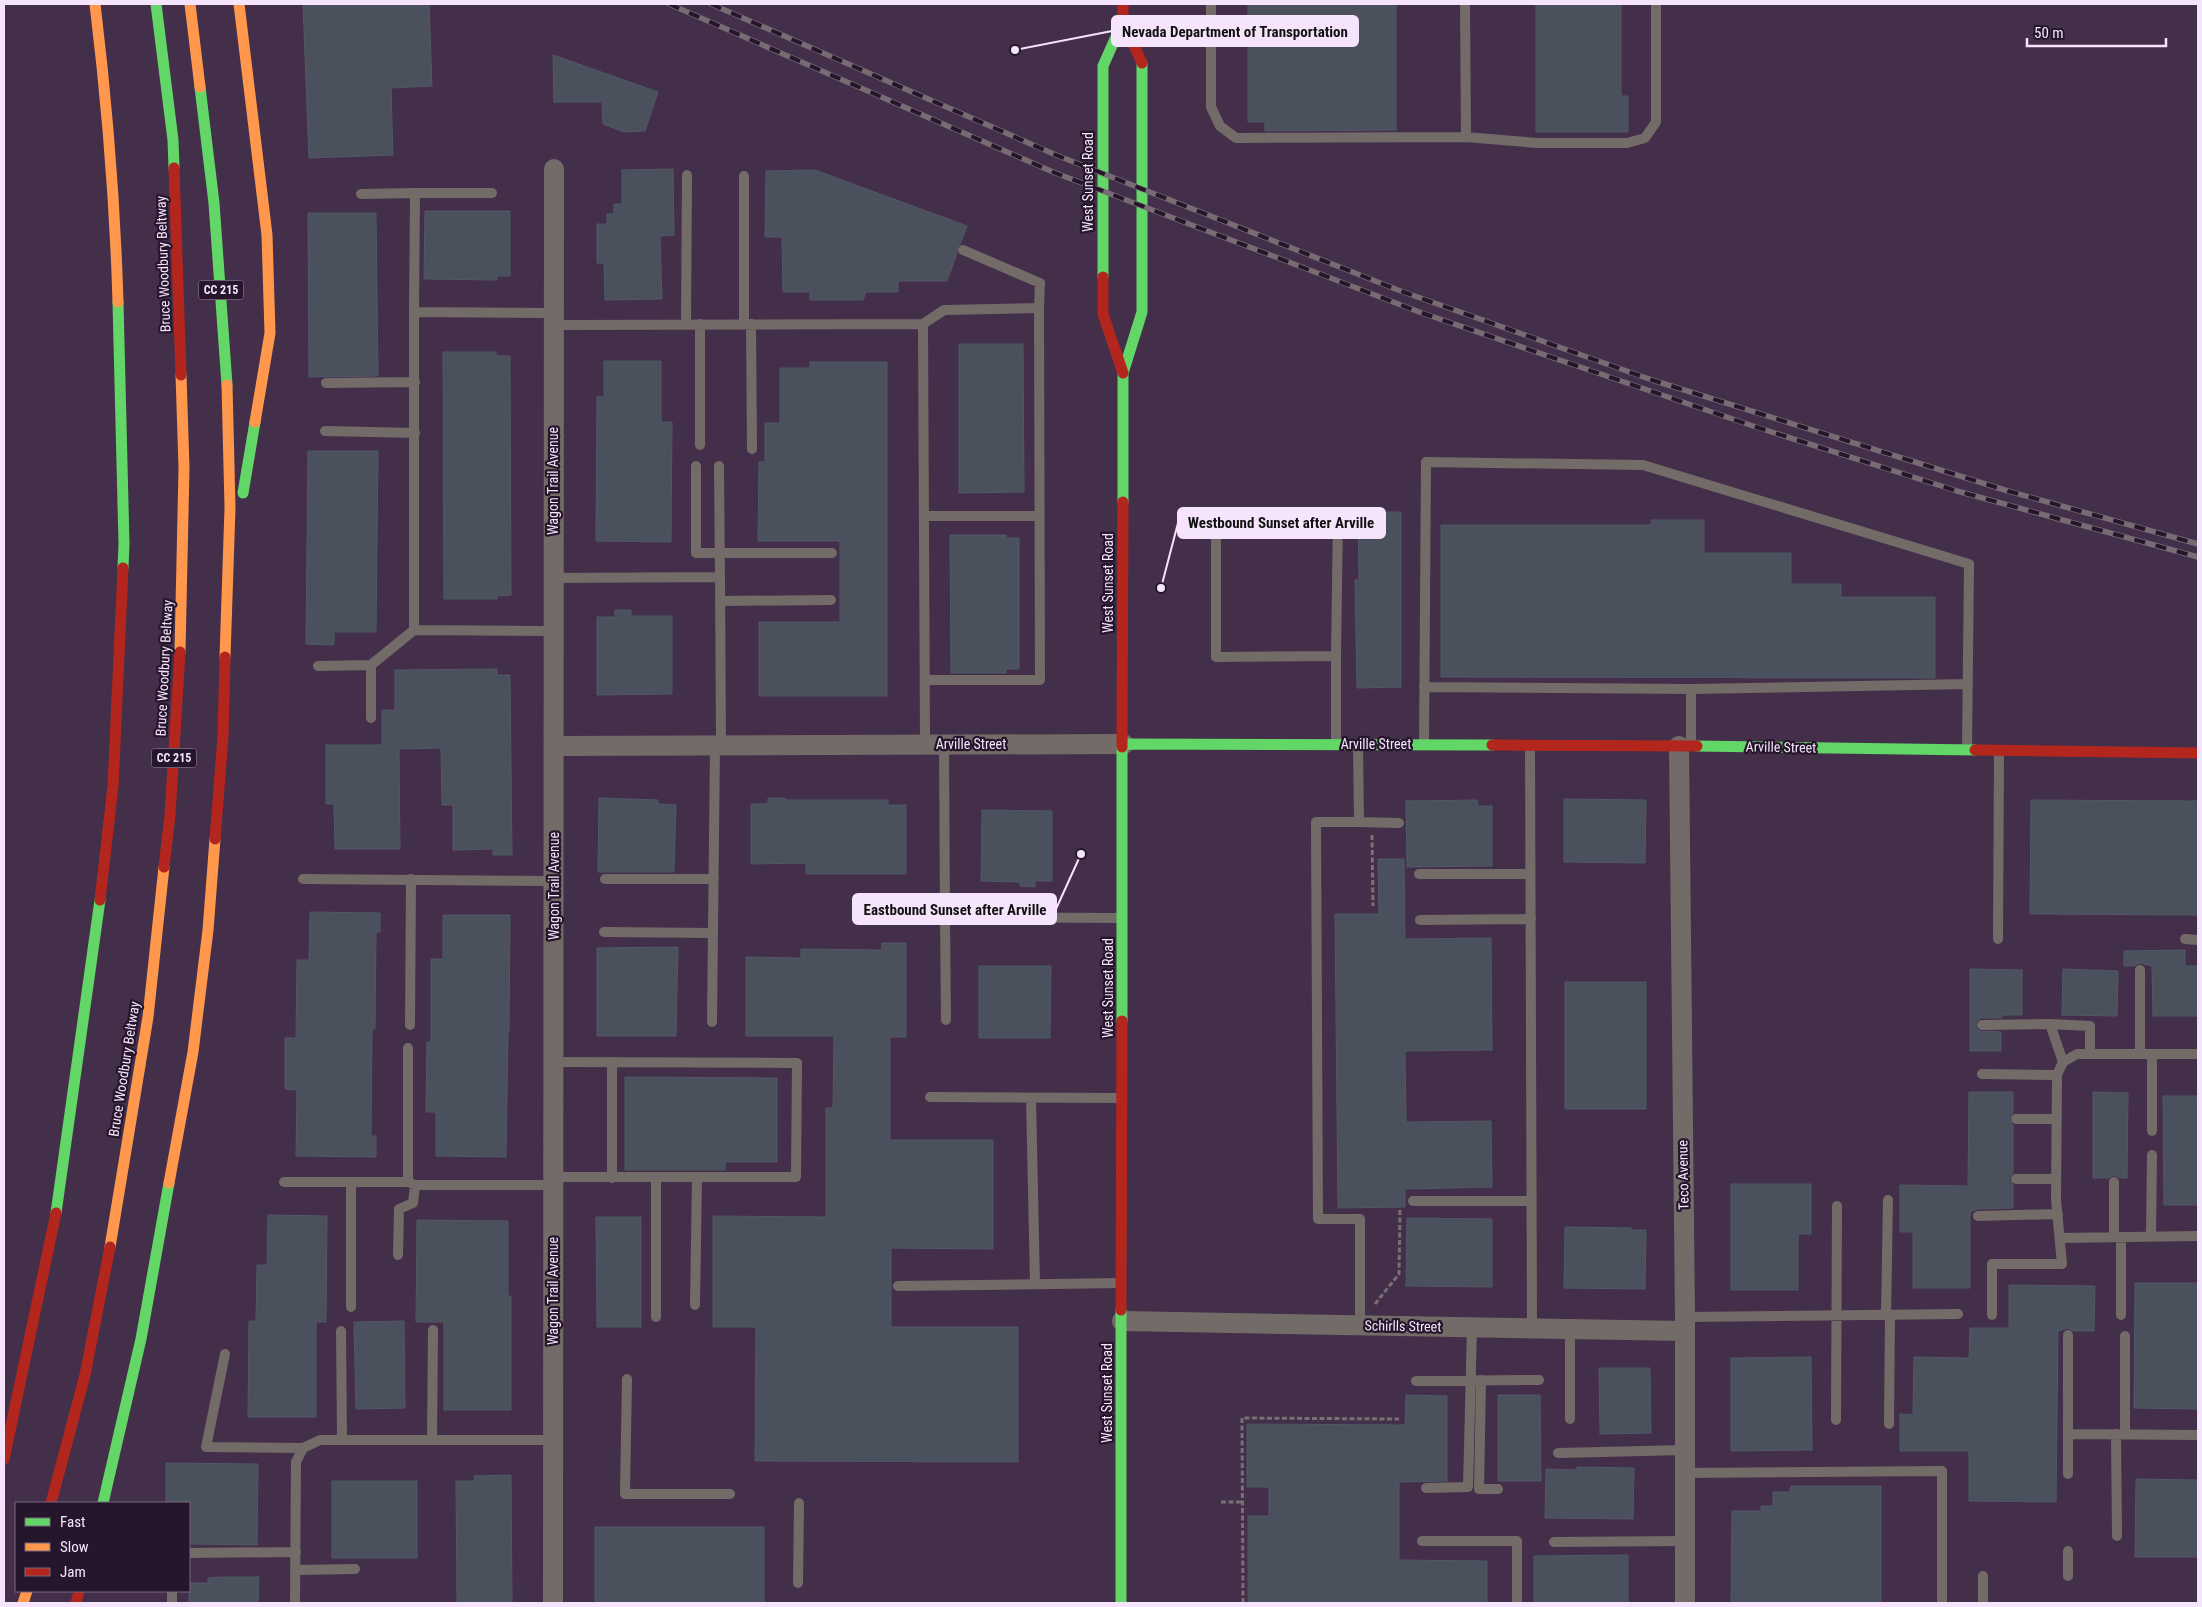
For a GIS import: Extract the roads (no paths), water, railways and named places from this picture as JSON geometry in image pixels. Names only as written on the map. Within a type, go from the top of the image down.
[{"type":"main road","points":[[91,4],[99,39]]},
{"type":"main road","points":[[4,1459],[58,1206],[96,940],[112,786],[124,544],[116,236],[105,88],[95,4]]},
{"type":"main road","name":"Bruce Woodbury Beltway","points":[[51,1502],[85,1375],[118,1208],[148,1016],[170,815],[182,624],[184,468],[173,140],[156,4]]},
{"type":"main road","name":"CC 215","points":[[103,1502],[141,1339],[194,1052],[217,831],[223,737],[230,438],[227,361],[214,203],[190,4]]},
{"type":"main road","points":[[228,577],[270,333],[267,235],[239,4]]},
{"type":"main road","name":"West Sunset Road","points":[[1121,1603],[1124,744],[1123,373],[1142,312],[1143,85],[1143,65],[1123,21],[1123,4]]},
{"type":"main road","name":"West Sunset Road","points":[[1123,21],[1102,66],[1102,314],[1123,373]]},
{"type":"main road","name":"Arville Street","points":[[1124,744],[1685,746],[2198,754]]},
{"type":"street","name":"Wagon Trail Avenue","points":[[553,1603],[554,746],[552,631],[554,169]]},
{"type":"street","name":"Arville Street","points":[[554,746],[1124,744]]},
{"type":"street","name":"Teco Avenue","points":[[1685,746],[1685,1603]]},
{"type":"street","name":"Schirlls Street","points":[[1122,1321],[1570,1329],[1685,1324]]},
{"type":"lane","points":[[1212,4],[1211,107],[1220,126],[1236,138],[1466,137],[1537,143],[1627,143],[1645,138],[1656,122],[1656,4]]},
{"type":"lane","points":[[1465,4],[1466,137]]},
{"type":"lane","points":[[686,324],[687,176]]},
{"type":"lane","points":[[744,176],[752,449]]},
{"type":"lane","points":[[414,630],[415,193]]},
{"type":"lane","points":[[361,194],[492,193]]},
{"type":"lane","points":[[925,680],[1040,680],[1040,283],[964,250]]},
{"type":"lane","points":[[414,312],[686,324],[923,324],[944,310],[1039,308]]},
{"type":"lane","points":[[700,324],[700,445]]},
{"type":"lane","points":[[923,324],[925,680],[935,744],[945,917],[946,1020]]},
{"type":"lane","points":[[326,383],[415,382]]},
{"type":"lane","points":[[325,431],[415,433]]},
{"type":"lane","points":[[1424,745],[1426,462],[1643,465],[1969,564],[1967,750]]},
{"type":"lane","points":[[696,466],[696,553],[832,553]]},
{"type":"lane","points":[[712,1022],[721,601],[719,466]]},
{"type":"lane","points":[[1336,656],[1216,657],[1216,516],[1338,515],[1336,744]]},
{"type":"lane","points":[[924,516],[1040,516]]},
{"type":"lane","points":[[553,578],[720,576]]},
{"type":"lane","points":[[721,601],[831,600]]},
{"type":"lane","points":[[318,666],[371,665],[414,630],[552,631]]},
{"type":"lane","points":[[370,718],[371,665]]},
{"type":"lane","points":[[1424,687],[1692,689],[1968,684]]},
{"type":"lane","points":[[1685,746],[1692,689]]},
{"type":"lane","points":[[1358,744],[1359,822]]},
{"type":"lane","points":[[1530,745],[1532,1328]]},
{"type":"lane","points":[[1998,939],[1999,751]]},
{"type":"lane","points":[[1360,1325],[1360,1219],[1318,1219],[1316,822],[1398,823]]},
{"type":"lane","points":[[1419,874],[1530,874]]},
{"type":"lane","points":[[303,879],[554,881]]},
{"type":"lane","points":[[410,1025],[411,879]]},
{"type":"lane","points":[[605,879],[714,879]]},
{"type":"lane","points":[[945,917],[1123,918]]},
{"type":"lane","points":[[1420,920],[1531,920]]},
{"type":"lane","points":[[604,932],[713,932]]},
{"type":"lane","points":[[2185,939],[2198,940]]},
{"type":"lane","points":[[2140,970],[2140,1054]]},
{"type":"lane","points":[[1982,1025],[2050,1024],[2090,1026],[2090,1054]]},
{"type":"lane","points":[[2050,1024],[2063,1062]]},
{"type":"lane","points":[[398,1255],[399,1209],[414,1204],[411,1184],[408,1048]]},
{"type":"lane","points":[[1992,1315],[1992,1264],[2062,1264],[2056,1179],[2057,1075],[2063,1062],[2077,1054],[2198,1054]]},
{"type":"lane","points":[[2152,1054],[2152,1131]]},
{"type":"lane","points":[[284,1182],[411,1184],[656,1177],[796,1177],[797,1063],[553,1062]]},
{"type":"lane","points":[[612,1062],[612,1178]]},
{"type":"lane","points":[[1982,1074],[2057,1075]]},
{"type":"lane","points":[[930,1097],[1123,1098]]},
{"type":"lane","points":[[1031,1098],[1034,1284]]},
{"type":"lane","points":[[2016,1119],[2057,1119]]},
{"type":"lane","points":[[2151,1236],[2152,1155]]},
{"type":"lane","points":[[656,1177],[656,1317]]},
{"type":"lane","points":[[695,1305],[696,1177]]},
{"type":"lane","points":[[2016,1179],[2056,1179]]},
{"type":"lane","points":[[351,1182],[351,1307]]},
{"type":"lane","points":[[2114,1182],[2121,1315]]},
{"type":"lane","points":[[1888,1200],[1889,1424]]},
{"type":"lane","points":[[1413,1201],[1531,1201]]},
{"type":"lane","points":[[1836,1420],[1837,1206]]},
{"type":"lane","points":[[1978,1216],[2058,1214]]},
{"type":"lane","points":[[2060,1238],[2198,1236]]},
{"type":"lane","points":[[898,1286],[1122,1283]]},
{"type":"lane","points":[[1685,1324],[1837,1314],[1958,1314]]},
{"type":"lane","points":[[1472,1327],[1476,1380],[1479,1489],[1498,1489]]},
{"type":"lane","points":[[1570,1329],[1570,1419]]},
{"type":"lane","points":[[432,1440],[433,1330]]},
{"type":"lane","points":[[342,1331],[342,1440]]},
{"type":"lane","points":[[2068,1335],[2068,1474]]},
{"type":"lane","points":[[2117,1536],[2125,1336]]},
{"type":"lane","points":[[225,1354],[206,1447],[303,1448],[320,1440],[553,1440]]},
{"type":"lane","points":[[627,1379],[625,1494],[730,1494]]},
{"type":"lane","points":[[1416,1380],[1539,1380]]},
{"type":"lane","points":[[1426,1488],[1468,1487],[1476,1380]]},
{"type":"lane","points":[[2068,1434],[2198,1436]]},
{"type":"lane","points":[[295,1603],[296,1462],[303,1448]]},
{"type":"lane","points":[[1558,1453],[1685,1450]]},
{"type":"lane","points":[[1685,1473],[1942,1471],[1942,1603]]},
{"type":"lane","points":[[798,1583],[799,1503]]},
{"type":"lane","points":[[1422,1541],[1517,1541],[1517,1603]]},
{"type":"lane","points":[[1554,1542],[1685,1541]]},
{"type":"lane","points":[[2068,1551],[2068,1576]]},
{"type":"lane","points":[[190,1552],[296,1552]]},
{"type":"lane","points":[[295,1570],[355,1569]]},
{"type":"lane","points":[[1983,1576],[1983,1603]]},
{"type":"railway","points":[[669,4],[1053,172],[1422,313],[1756,427],[1957,491],[2198,557]]},
{"type":"railway","points":[[711,4],[1056,155],[1398,290],[1652,380],[2008,491],[2198,544]]},
{"type":"place","name":"Nevada Department of Transportation","points":[[1015,50]]},
{"type":"place","name":"Westbound Sunset after Arville","points":[[1161,588]]},
{"type":"place","name":"Eastbound Sunset after Arville","points":[[1081,854]]}]
